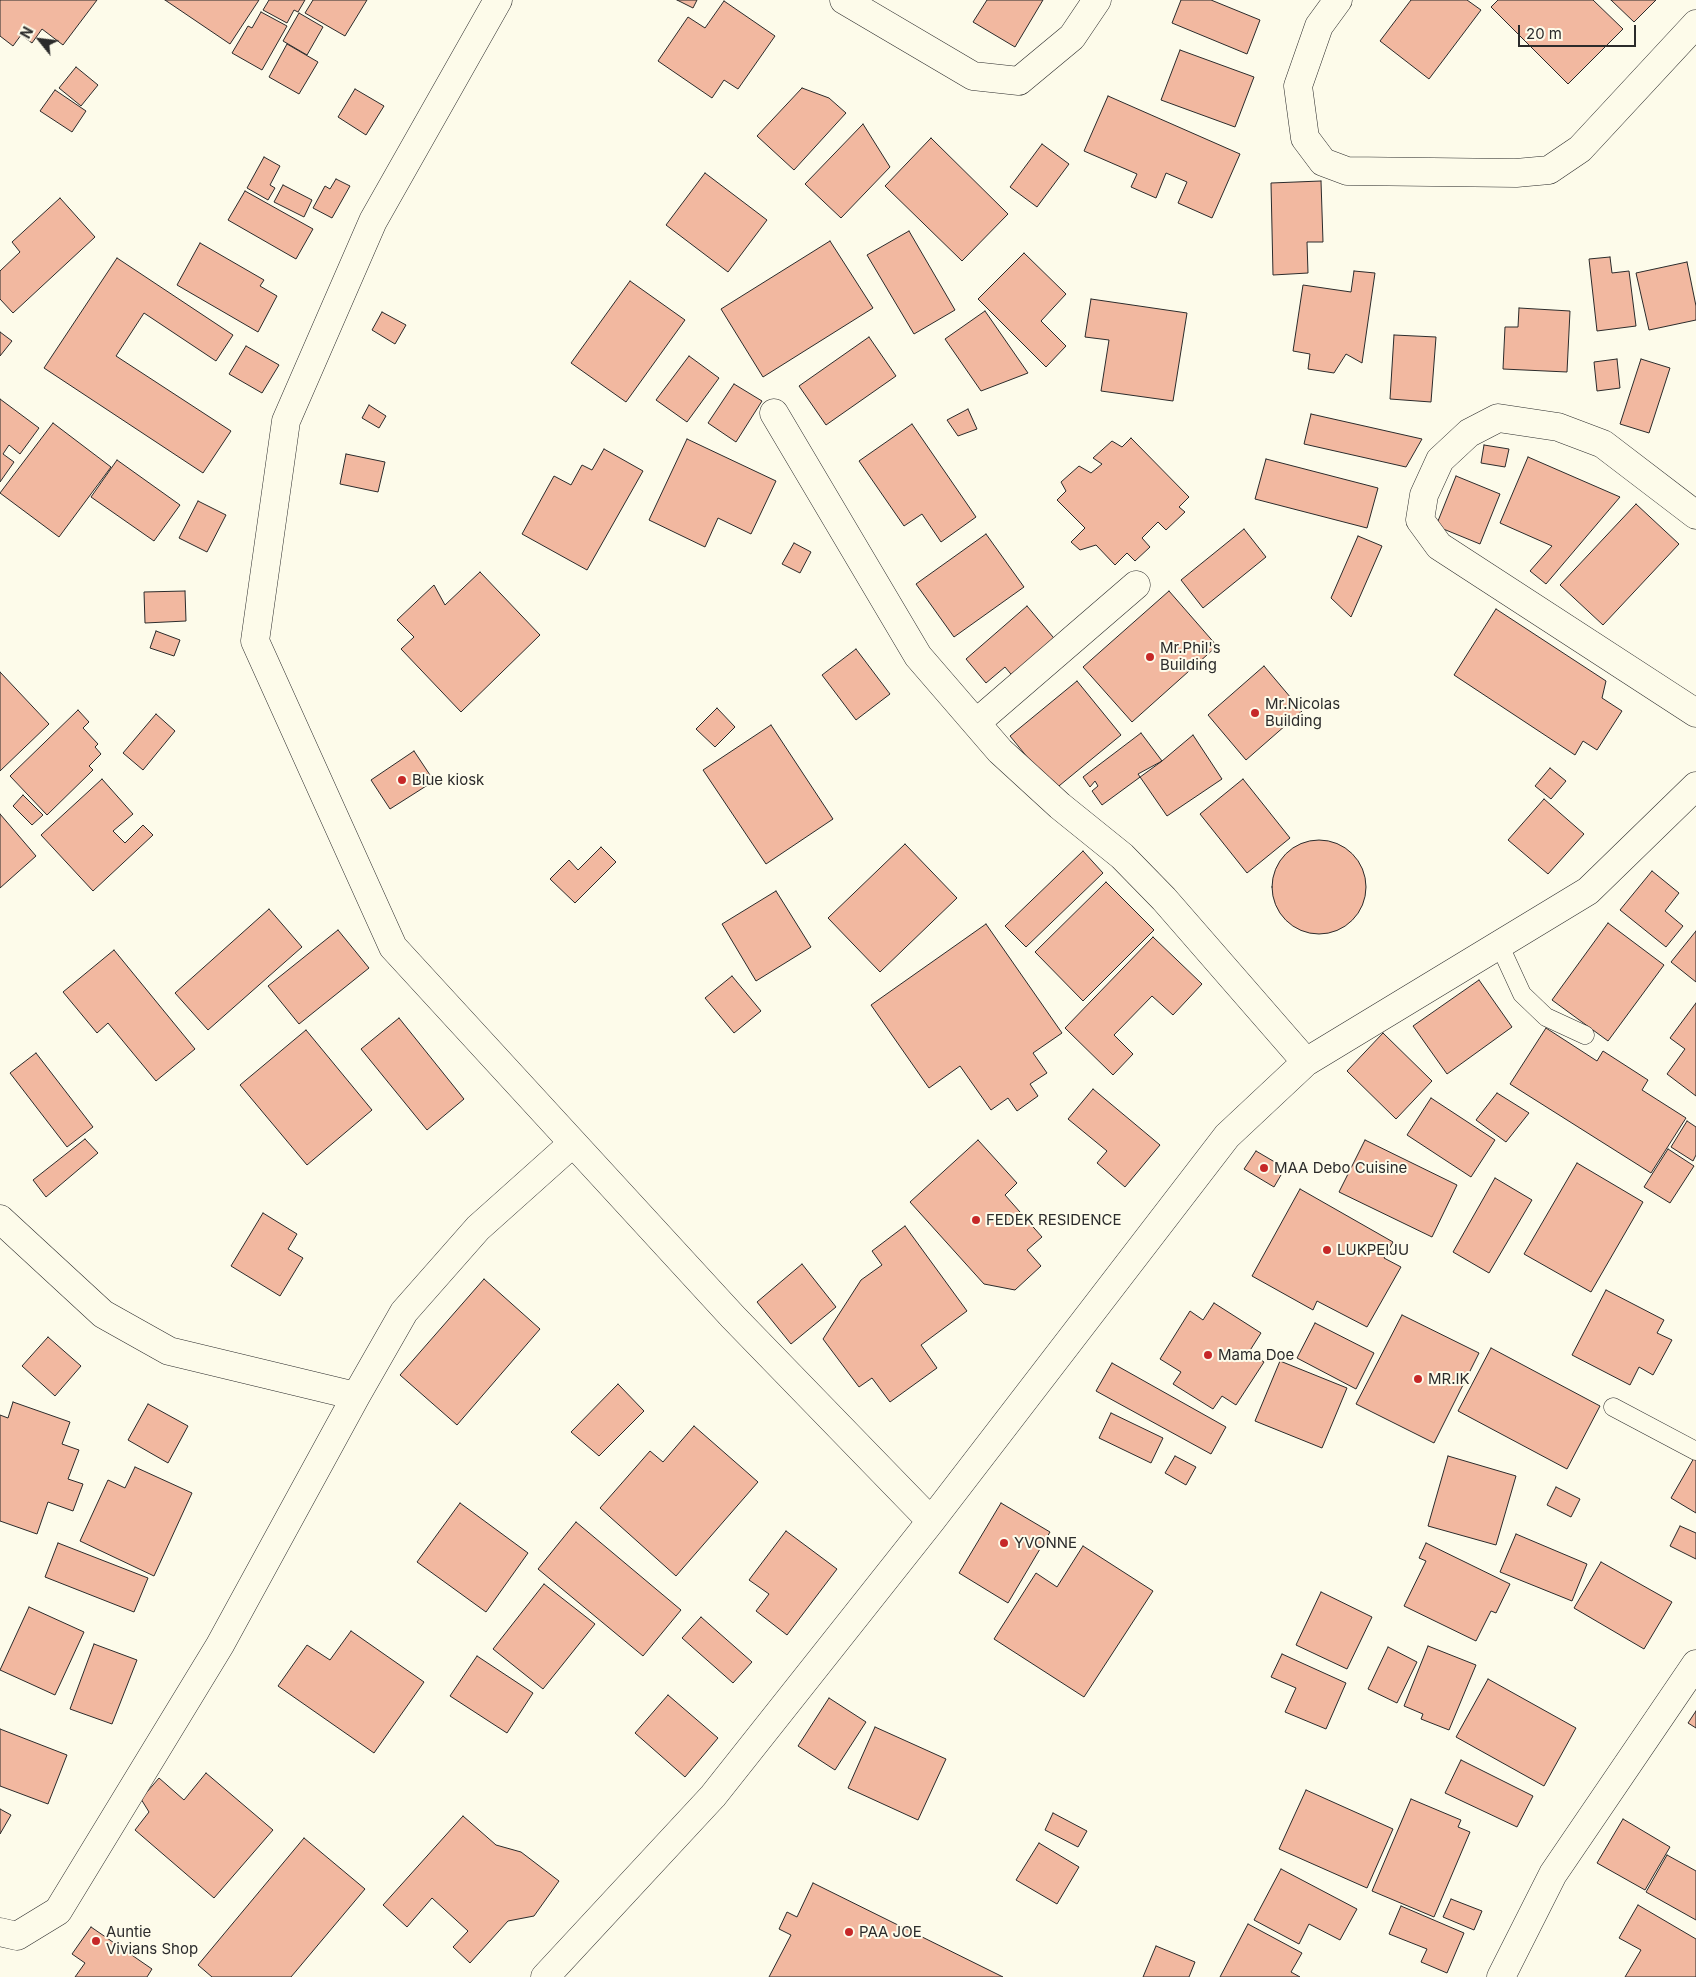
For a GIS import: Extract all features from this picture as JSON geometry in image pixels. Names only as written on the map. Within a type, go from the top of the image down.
[{"type":"street","points":[[844,0],[973,76],[1019,81],[1072,37],[1097,0]]},
{"type":"street","points":[[1338,0],[1319,26],[1298,86],[1305,138],[1323,162],[1347,170],[1516,173],[1549,170],[1580,149],[1696,24]]},
{"type":"street","points":[[492,2],[372,221],[286,421],[255,641],[393,947],[733,1317],[931,1521]]},
{"type":"street","points":[[774,413],[918,656],[1000,751],[1060,806],[1128,862],[1164,899],[1306,1062]]},
{"type":"street","points":[[1696,515],[1603,444],[1558,427],[1498,418],[1469,433],[1440,460],[1424,495],[1420,520],[1439,546],[1696,712]]},
{"type":"street","points":[[976,723],[1136,585]]},
{"type":"street","points":[[545,1977],[713,1796],[931,1521],[1227,1136],[1306,1062],[1588,891],[1696,786]]},
{"type":"street","points":[[0,1932],[17,1936],[58,1911],[220,1645],[404,1312],[478,1228],[573,1143]]},
{"type":"street","points":[[0,1219],[103,1314],[170,1351],[356,1396]]},
{"type":"street","points":[[1502,1977],[1553,1874],[1696,1664]]},
{"type":"lane","points":[[1499,944],[1522,994],[1546,1017],[1585,1035]]},
{"type":"lane","points":[[1613,1407],[1696,1451]]},
{"type":"building","points":[[0,0],[97,0],[63,45],[42,29],[32,43],[21,35],[13,46],[0,36]]},
{"type":"building","points":[[165,0],[259,0],[230,44]]},
{"type":"building","points":[[269,0],[305,0],[298,12],[294,10],[287,23],[263,10]]},
{"type":"building","points":[[313,0],[367,0],[345,36],[305,13]]},
{"type":"building","points":[[677,0],[697,0],[693,8]]},
{"type":"building","points":[[987,0],[1043,0],[1015,47],[973,22]]},
{"type":"building","points":[[1181,0],[1211,0],[1260,20],[1247,54],[1172,23]]},
{"type":"building","points":[[1411,0],[1467,0],[1481,10],[1429,79],[1380,41]]},
{"type":"building","points":[[1498,0],[1593,0],[1623,29],[1568,84],[1491,7]]},
{"type":"building","points":[[1611,0],[1656,0],[1634,22]]},
{"type":"building","points":[[724,1],[775,36],[738,89],[724,80],[712,98],[658,61],[688,17],[705,28]]},
{"type":"building","points":[[261,12],[287,26],[262,70],[232,53],[248,26],[252,28]]},
{"type":"building","points":[[299,13],[323,27],[307,55],[283,41]]},
{"type":"building","points":[[287,44],[318,62],[299,94],[269,77]]},
{"type":"building","points":[[1180,50],[1254,77],[1235,127],[1161,100]]},
{"type":"building","points":[[76,67],[98,85],[81,106],[59,88]]},
{"type":"building","points":[[802,88],[829,98],[846,113],[794,170],[757,136]]},
{"type":"building","points":[[355,89],[384,106],[366,135],[338,117]]},
{"type":"building","points":[[55,90],[86,111],[72,132],[40,111]]},
{"type":"building","points":[[1108,96],[1240,154],[1212,218],[1178,203],[1187,182],[1166,173],[1156,198],[1131,187],[1137,174],[1084,151]]},
{"type":"building","points":[[863,124],[890,167],[841,218],[805,184]]},
{"type":"building","points":[[931,138],[1008,214],[962,261],[885,186]]},
{"type":"building","points":[[1042,144],[1069,164],[1037,207],[1010,187]]},
{"type":"building","points":[[264,157],[280,166],[270,185],[275,188],[268,200],[247,188]]},
{"type":"building","points":[[705,173],[767,220],[728,272],[666,225]]},
{"type":"building","points":[[336,179],[350,186],[332,218],[313,208],[325,186],[330,189]]},
{"type":"building","points":[[1321,181],[1323,242],[1307,242],[1308,273],[1273,275],[1271,183]]},
{"type":"building","points":[[283,185],[312,200],[304,217],[274,202]]},
{"type":"building","points":[[245,191],[313,229],[296,259],[228,220]]},
{"type":"building","points":[[60,198],[95,237],[13,313],[0,299],[0,271],[20,252],[12,242]]},
{"type":"building","points":[[909,231],[955,310],[914,334],[867,255]]},
{"type":"building","points":[[830,241],[873,308],[763,377],[721,309]]},
{"type":"building","points":[[200,243],[264,280],[260,286],[277,296],[258,332],[177,285]]},
{"type":"building","points":[[1024,253],[1066,294],[1041,321],[1066,346],[1046,367],[978,299]]},
{"type":"building","points":[[1610,257],[1612,273],[1629,271],[1636,326],[1597,331],[1589,259]]},
{"type":"building","points":[[117,258],[233,335],[216,361],[144,313],[116,356],[231,431],[203,473],[44,368]]},
{"type":"building","points":[[1687,262],[1696,306],[1696,320],[1649,330],[1636,273]]},
{"type":"building","points":[[1354,271],[1375,273],[1362,363],[1346,354],[1334,373],[1308,369],[1310,354],[1293,351],[1303,285],[1351,292]]},
{"type":"building","points":[[630,281],[685,320],[626,402],[571,363]]},
{"type":"building","points":[[1091,299],[1187,313],[1173,401],[1101,391],[1109,340],[1085,337]]},
{"type":"building","points":[[1519,308],[1570,311],[1567,372],[1503,369],[1505,327],[1518,327]]},
{"type":"building","points":[[985,311],[1028,373],[981,391],[945,339]]},
{"type":"building","points":[[382,312],[406,325],[395,344],[372,330]]},
{"type":"building","points":[[0,332],[12,341],[0,356]]},
{"type":"building","points":[[1394,335],[1436,337],[1431,402],[1390,399]]},
{"type":"building","points":[[869,337],[896,376],[826,425],[799,386]]},
{"type":"building","points":[[246,346],[279,365],[262,393],[229,374]]},
{"type":"building","points":[[689,356],[719,378],[687,422],[656,400]]},
{"type":"building","points":[[1617,359],[1620,388],[1597,391],[1594,362]]},
{"type":"building","points":[[1641,359],[1670,368],[1649,433],[1620,424]]},
{"type":"building","points":[[734,384],[762,401],[736,442],[708,423]]},
{"type":"building","points":[[0,399],[39,428],[20,454],[9,445],[3,454],[14,462],[0,482]]},
{"type":"building","points":[[369,405],[386,416],[379,428],[362,418]]},
{"type":"building","points":[[968,409],[977,429],[958,436],[947,420]]},
{"type":"building","points":[[1311,414],[1422,439],[1406,467],[1304,444]]},
{"type":"building","points":[[53,423],[111,467],[59,537],[0,493]]},
{"type":"building","points":[[912,424],[976,517],[941,542],[922,514],[904,526],[859,461]]},
{"type":"building","points":[[1131,438],[1189,497],[1179,507],[1185,512],[1166,530],[1158,522],[1142,538],[1150,547],[1135,561],[1127,553],[1115,565],[1096,545],[1080,550],[1071,542],[1085,528],[1057,500],[1066,491],[1061,482],[1079,466],[1091,473],[1102,464],[1093,458],[1112,441],[1122,447]]},
{"type":"building","points":[[687,439],[776,481],[751,534],[718,518],[705,547],[649,520]]},
{"type":"building","points":[[1484,445],[1509,449],[1505,467],[1481,463]]},
{"type":"building","points":[[604,449],[643,471],[587,570],[522,534],[554,476],[571,485],[582,465],[592,470]]},
{"type":"building","points":[[346,454],[385,462],[378,492],[340,484]]},
{"type":"building","points":[[1528,457],[1620,497],[1546,584],[1530,571],[1552,546],[1500,523]]},
{"type":"building","points":[[1266,459],[1378,488],[1367,528],[1255,499]]},
{"type":"building","points":[[117,460],[180,505],[154,541],[91,497]]},
{"type":"building","points":[[1456,476],[1500,494],[1480,544],[1436,526]]},
{"type":"building","points":[[198,501],[226,515],[207,552],[179,538]]},
{"type":"building","points":[[1636,504],[1679,544],[1603,625],[1560,585]]},
{"type":"building","points":[[1244,529],[1266,557],[1203,608],[1181,580]]},
{"type":"building","points":[[986,534],[1024,587],[954,637],[916,584]]},
{"type":"building","points":[[1358,536],[1382,546],[1351,617],[1331,598]]},
{"type":"building","points":[[794,543],[811,552],[800,573],[782,564]]},
{"type":"building","points":[[480,572],[540,635],[461,712],[401,649],[414,637],[397,620],[434,585],[445,605]]},
{"type":"building","points":[[185,591],[186,621],[145,623],[144,592]]},
{"type":"building","name":"Mr.Phil's Building","points":[[1169,591],[1217,646],[1132,722],[1083,667]]},
{"type":"building","points":[[1027,606],[1058,643],[1015,679],[1005,667],[986,683],[966,659]]},
{"type":"building","points":[[1496,609],[1606,681],[1602,698],[1622,711],[1597,750],[1583,741],[1575,755],[1454,675]]},
{"type":"building","points":[[156,631],[180,640],[174,656],[150,648]]},
{"type":"building","points":[[856,649],[890,694],[856,720],[822,675]]},
{"type":"building","name":"Mr.Nicolas Building","points":[[1264,666],[1302,711],[1246,760],[1208,715]]},
{"type":"building","points":[[0,672],[49,724],[0,771]]},
{"type":"building","points":[[1077,681],[1121,735],[1054,790],[1010,736]]},
{"type":"building","points":[[717,708],[735,727],[715,747],[696,729]]},
{"type":"building","points":[[78,710],[89,722],[83,728],[98,744],[95,747],[101,754],[89,766],[93,770],[47,815],[10,776]]},
{"type":"building","points":[[156,714],[175,731],[143,770],[123,753]]},
{"type":"building","points":[[771,725],[833,819],[766,864],[703,770]]},
{"type":"building","points":[[1141,733],[1162,761],[1102,805],[1092,791],[1098,786],[1095,781],[1090,787],[1083,777]]},
{"type":"building","points":[[1193,735],[1222,779],[1167,816],[1138,774],[1162,761]]},
{"type":"building","name":"Blue kiosk","points":[[414,751],[434,781],[390,809],[371,780]]},
{"type":"building","points":[[1550,768],[1566,781],[1551,799],[1535,786]]},
{"type":"building","points":[[102,779],[133,814],[113,831],[125,843],[143,825],[153,835],[93,891],[41,835]]},
{"type":"building","points":[[1243,779],[1290,838],[1247,873],[1200,814]]},
{"type":"building","points":[[23,795],[43,815],[32,825],[13,806]]},
{"type":"building","points":[[1544,799],[1584,834],[1548,874],[1508,840]]},
{"type":"building","points":[[0,814],[36,856],[0,888]]},
{"type":"building","points":[[1319,840],[1337,844],[1352,854],[1362,869],[1366,887],[1362,905],[1352,920],[1337,930],[1319,934],[1301,930],[1286,920],[1276,905],[1272,887],[1276,869],[1286,854],[1301,844]]},
{"type":"building","points":[[905,844],[957,898],[880,972],[828,918]]},
{"type":"building","points":[[601,847],[616,862],[575,903],[550,879],[569,860],[578,870]]},
{"type":"building","points":[[1083,851],[1103,873],[1026,947],[1005,926]]},
{"type":"building","points":[[1652,871],[1679,893],[1665,911],[1683,926],[1666,947],[1620,910]]},
{"type":"building","points":[[1106,882],[1154,930],[1083,1001],[1035,952]]},
{"type":"building","points":[[776,891],[811,947],[756,981],[722,924]]},
{"type":"building","points":[[269,909],[302,947],[208,1030],[175,993]]},
{"type":"building","points":[[1608,923],[1664,965],[1608,1041],[1552,1000]]},
{"type":"building","points":[[986,924],[1062,1033],[1033,1053],[1047,1073],[1030,1084],[1038,1096],[1017,1111],[1008,1098],[991,1110],[960,1066],[929,1088],[871,1005]]},
{"type":"building","points":[[338,930],[369,968],[299,1024],[268,986]]},
{"type":"building","points":[[1696,931],[1696,982],[1671,962]]},
{"type":"building","points":[[1153,937],[1202,984],[1173,1015],[1152,996],[1114,1035],[1133,1054],[1113,1075],[1065,1028]]},
{"type":"building","points":[[114,950],[195,1049],[156,1081],[108,1023],[97,1033],[63,992]]},
{"type":"building","points":[[732,976],[761,1011],[734,1033],[705,998]]},
{"type":"building","points":[[1479,980],[1512,1027],[1447,1074],[1413,1026]]},
{"type":"building","points":[[1696,1003],[1696,1096],[1667,1074],[1685,1049],[1670,1038]]},
{"type":"building","points":[[399,1018],[464,1099],[427,1130],[361,1049]]},
{"type":"building","points":[[1546,1028],[1597,1061],[1603,1051],[1648,1080],[1642,1090],[1686,1118],[1651,1173],[1510,1084]]},
{"type":"building","points":[[306,1030],[372,1110],[307,1165],[240,1085]]},
{"type":"building","points":[[1383,1033],[1432,1081],[1396,1119],[1347,1071]]},
{"type":"building","points":[[36,1053],[93,1127],[67,1147],[10,1073]]},
{"type":"building","points":[[1093,1089],[1160,1145],[1125,1187],[1097,1163],[1107,1151],[1068,1119]]},
{"type":"building","points":[[1497,1093],[1529,1113],[1506,1142],[1476,1120]]},
{"type":"building","points":[[1431,1098],[1495,1140],[1471,1177],[1407,1135]]},
{"type":"building","points":[[1687,1121],[1696,1127],[1696,1155],[1693,1161],[1671,1147]]},
{"type":"building","points":[[85,1139],[98,1153],[46,1197],[33,1180]]},
{"type":"building","name":"FEDEK RESIDENCE","points":[[978,1140],[1017,1183],[1005,1195],[1042,1237],[1027,1250],[1041,1266],[1015,1290],[984,1284],[910,1202]]},
{"type":"building","points":[[1365,1140],[1457,1185],[1432,1237],[1339,1192]]},
{"type":"building","points":[[1668,1149],[1694,1166],[1670,1203],[1644,1187]]},
{"type":"building","name":"MAA Debo Cuisine","points":[[1256,1151],[1285,1168],[1274,1187],[1244,1169]]},
{"type":"building","points":[[1577,1163],[1643,1202],[1591,1292],[1524,1254]]},
{"type":"building","points":[[1495,1178],[1532,1200],[1489,1273],[1453,1252]]},
{"type":"building","name":"LUKPEIJU","points":[[1300,1189],[1393,1242],[1384,1258],[1401,1267],[1367,1327],[1317,1301],[1313,1310],[1252,1276]]},
{"type":"building","points":[[263,1213],[297,1234],[288,1249],[303,1258],[280,1296],[231,1266]]},
{"type":"building","points":[[905,1226],[967,1311],[921,1345],[937,1368],[890,1402],[872,1378],[859,1387],[823,1339],[861,1280],[882,1265],[872,1251]]},
{"type":"building","points":[[802,1264],[836,1307],[791,1344],[757,1302]]},
{"type":"building","points":[[484,1279],[540,1329],[457,1425],[400,1375]]},
{"type":"building","points":[[1606,1290],[1664,1320],[1657,1333],[1672,1340],[1653,1375],[1639,1367],[1630,1385],[1572,1355]]},
{"type":"building","name":"Mama Doe","points":[[1214,1303],[1261,1333],[1249,1352],[1264,1362],[1236,1405],[1222,1396],[1213,1409],[1173,1384],[1181,1372],[1160,1359],[1190,1311],[1203,1320]]},
{"type":"building","name":"MR.IK","points":[[1402,1315],[1479,1353],[1434,1443],[1356,1404]]},
{"type":"building","points":[[1315,1323],[1374,1353],[1356,1389],[1297,1358]]},
{"type":"building","points":[[48,1337],[81,1366],[55,1396],[22,1366]]},
{"type":"building","points":[[1491,1348],[1600,1406],[1567,1469],[1458,1411]]},
{"type":"building","points":[[1280,1361],[1347,1388],[1322,1448],[1255,1421]]},
{"type":"building","points":[[1112,1363],[1226,1427],[1211,1454],[1096,1391]]},
{"type":"building","points":[[618,1384],[644,1411],[599,1456],[571,1432]]},
{"type":"building","points":[[13,1402],[70,1422],[62,1444],[79,1450],[68,1479],[83,1484],[73,1511],[48,1502],[37,1534],[0,1521],[0,1415],[8,1418]]},
{"type":"building","points":[[148,1404],[188,1426],[168,1463],[128,1440]]},
{"type":"building","points":[[1111,1413],[1163,1438],[1151,1463],[1099,1438]]},
{"type":"building","points":[[694,1426],[758,1482],[676,1576],[600,1508],[650,1451],[663,1462]]},
{"type":"building","points":[[1175,1456],[1196,1467],[1186,1485],[1165,1473]]},
{"type":"building","points":[[1448,1456],[1516,1476],[1496,1545],[1428,1526]]},
{"type":"building","points":[[1694,1458],[1696,1459],[1696,1513],[1671,1498]]},
{"type":"building","points":[[135,1467],[192,1493],[154,1576],[80,1541],[108,1480],[125,1488]]},
{"type":"building","points":[[1556,1487],[1580,1499],[1571,1517],[1547,1505]]},
{"type":"building","points":[[460,1503],[528,1553],[486,1612],[417,1562]]},
{"type":"building","points":[[1001,1503],[1050,1532],[1008,1603],[959,1573]]},
{"type":"building","points":[[576,1522],[681,1610],[643,1656],[538,1569]]},
{"type":"building","points":[[1680,1526],[1696,1533],[1696,1559],[1670,1546]]},
{"type":"building","points":[[786,1531],[837,1569],[787,1635],[756,1611],[769,1594],[749,1580]]},
{"type":"building","points":[[1516,1534],[1587,1564],[1572,1601],[1500,1572]]},
{"type":"building","points":[[58,1543],[148,1578],[134,1612],[45,1577]]},
{"type":"building","points":[[1426,1543],[1510,1584],[1496,1613],[1491,1611],[1476,1641],[1404,1606],[1426,1561],[1419,1558]]},
{"type":"building","points":[[1083,1546],[1153,1591],[1084,1697],[994,1639],[1036,1573],[1057,1587]]},
{"type":"building","points":[[1601,1562],[1672,1602],[1644,1649],[1574,1608]]},
{"type":"building","points":[[544,1584],[595,1624],[543,1689],[493,1649]]},
{"type":"building","points":[[1321,1592],[1372,1617],[1347,1669],[1296,1645]]},
{"type":"building","points":[[29,1607],[84,1632],[55,1695],[0,1670]]},
{"type":"building","points":[[701,1617],[752,1662],[733,1683],[682,1638]]},
{"type":"building","points":[[351,1631],[424,1682],[374,1753],[278,1686],[307,1645],[330,1660]]},
{"type":"building","points":[[94,1644],[137,1660],[112,1724],[70,1709]]},
{"type":"building","points":[[1428,1646],[1476,1665],[1449,1730],[1421,1719],[1423,1714],[1404,1706]]},
{"type":"building","points":[[1388,1647],[1417,1662],[1397,1703],[1368,1689]]},
{"type":"building","points":[[1282,1654],[1346,1683],[1326,1729],[1285,1712],[1296,1688],[1271,1677]]},
{"type":"building","points":[[477,1656],[533,1693],[507,1733],[450,1696]]},
{"type":"building","points":[[1488,1679],[1576,1728],[1544,1786],[1456,1737]]},
{"type":"building","points":[[668,1695],[718,1738],[685,1777],[635,1733]]},
{"type":"building","points":[[829,1698],[866,1722],[835,1770],[798,1746]]},
{"type":"building","points":[[1696,1711],[1696,1728],[1688,1723]]},
{"type":"building","points":[[875,1727],[946,1759],[918,1820],[848,1788]]},
{"type":"building","points":[[0,1729],[67,1755],[48,1804],[0,1786]]},
{"type":"building","points":[[1461,1760],[1533,1796],[1517,1827],[1445,1793]]},
{"type":"building","points":[[206,1773],[273,1830],[214,1898],[135,1830],[149,1812],[141,1799],[159,1778],[184,1800]]},
{"type":"building","points":[[1306,1790],[1393,1829],[1367,1888],[1279,1849]]},
{"type":"building","points":[[1411,1799],[1461,1820],[1458,1827],[1470,1832],[1434,1917],[1372,1891]]},
{"type":"building","points":[[0,1809],[11,1815],[0,1834]]},
{"type":"building","points":[[1053,1813],[1087,1831],[1078,1847],[1045,1830]]},
{"type":"building","points":[[463,1816],[496,1845],[521,1852],[559,1881],[534,1916],[508,1921],[470,1963],[453,1947],[468,1931],[432,1898],[407,1927],[383,1905]]},
{"type":"building","points":[[1623,1819],[1670,1847],[1645,1890],[1597,1863]]},
{"type":"building","points":[[304,1838],[365,1889],[291,1977],[212,1977],[198,1965]]},
{"type":"building","points":[[1039,1843],[1079,1867],[1057,1904],[1016,1880]]},
{"type":"building","points":[[1667,1855],[1696,1871],[1696,1920],[1646,1892]]},
{"type":"building","points":[[1281,1869],[1357,1909],[1340,1940],[1309,1924],[1299,1944],[1254,1920]]},
{"type":"building","name":"PAA JOE","points":[[813,1883],[1003,1977],[769,1977],[791,1935],[779,1929],[787,1912],[797,1917]]},
{"type":"building","points":[[1451,1899],[1482,1911],[1474,1930],[1443,1917]]},
{"type":"building","points":[[1638,1905],[1696,1939],[1696,1977],[1625,1977],[1641,1950],[1619,1938]]},
{"type":"building","points":[[1401,1906],[1464,1933],[1447,1973],[1421,1962],[1427,1949],[1389,1934]]},
{"type":"building","points":[[1248,1924],[1302,1953],[1291,1972],[1300,1977],[1220,1977]]},
{"type":"building","name":"Auntie Vivians Shop","points":[[91,1927],[152,1969],[147,1977],[75,1977],[85,1963],[72,1954]]},
{"type":"building","points":[[1156,1946],[1195,1962],[1189,1977],[1143,1977]]},
{"type":"place","name":"Mr.Phil's Building","points":[[1150,657]]},
{"type":"place","name":"Mr.Nicolas Building","points":[[1255,713]]},
{"type":"place","name":"Blue kiosk","points":[[402,780]]},
{"type":"place","name":"MAA Debo Cuisine","points":[[1264,1168]]},
{"type":"place","name":"FEDEK RESIDENCE","points":[[976,1220]]},
{"type":"place","name":"LUKPEIJU","points":[[1327,1250]]},
{"type":"place","name":"Mama Doe","points":[[1208,1355]]},
{"type":"place","name":"MR.IK","points":[[1418,1379]]},
{"type":"place","name":"YVONNE","points":[[1004,1543]]},
{"type":"place","name":"PAA JOE","points":[[849,1932]]},
{"type":"place","name":"Auntie Vivians Shop","points":[[96,1941]]}]
